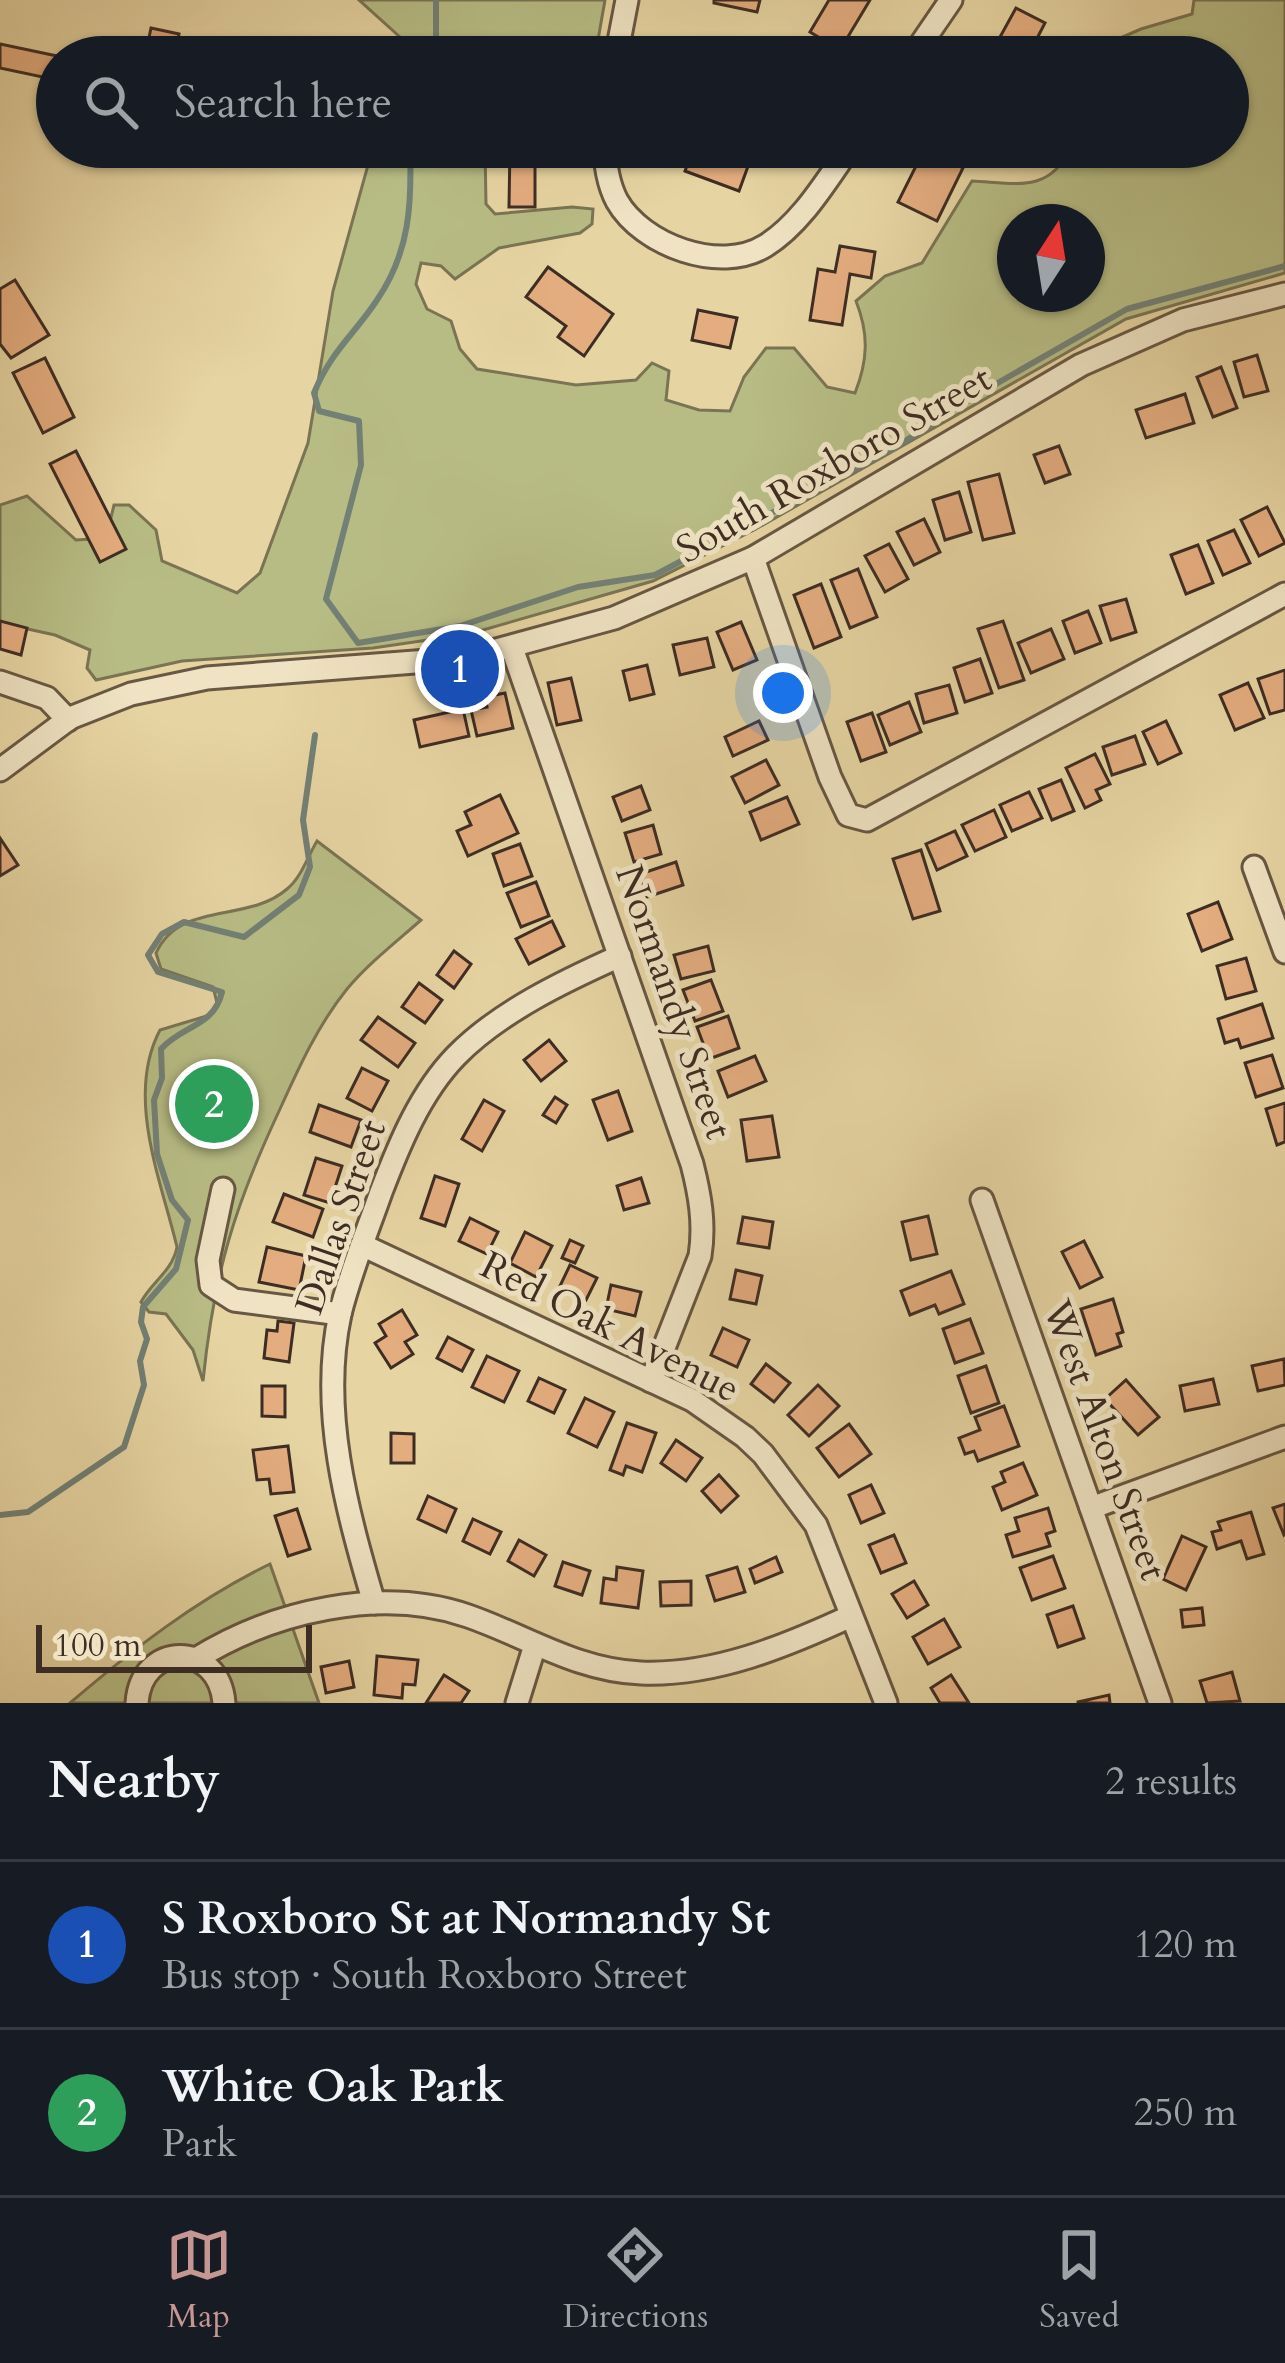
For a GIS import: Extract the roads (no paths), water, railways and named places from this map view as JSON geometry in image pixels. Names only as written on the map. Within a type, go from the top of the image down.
[{"type":"street","points":[[620,36],[627,0]]},
{"type":"street","points":[[927,36],[951,0]]},
{"type":"street","points":[[607,168],[618,202],[640,229],[674,246],[729,257],[764,248],[818,193],[835,168]]},
{"type":"street","name":"South Roxboro Street","points":[[0,770],[68,719],[131,694],[207,679],[400,665],[512,648],[614,618],[752,558],[1081,365],[1183,320],[1285,295]]},
{"type":"street","points":[[752,558],[830,777],[848,815],[867,820],[1285,594]]},
{"type":"street","name":"Normandy Street","points":[[512,648],[692,1164],[702,1216],[700,1256],[651,1381]]},
{"type":"street","points":[[0,682],[46,698],[68,719]]},
{"type":"street","points":[[1254,866],[1285,952]]},
{"type":"street","name":"Dallas Street","points":[[374,1603],[345,1498],[333,1402],[340,1314],[394,1157],[428,1092],[457,1055],[492,1027],[620,956]]},
{"type":"street","points":[[224,1189],[208,1260],[211,1285],[234,1300],[340,1314]]},
{"type":"street","name":"West Alton Street","points":[[982,1201],[1160,1703]]},
{"type":"street","name":"Red Oak Avenue","points":[[362,1245],[692,1400],[763,1454],[816,1525],[886,1703]]},
{"type":"street","points":[[1091,1508],[1285,1437]]},
{"type":"street","points":[[137,1703],[139,1686],[156,1664],[168,1658],[196,1659],[243,1634],[289,1618],[374,1603],[443,1609],[602,1668],[639,1673],[672,1672],[763,1654],[851,1616]]},
{"type":"street","points":[[518,1703],[535,1645]]},
{"type":"street","points":[[196,1659],[218,1677],[224,1703]]},
{"type":"waterway","points":[[436,0],[436,36]]},
{"type":"waterway","points":[[410,168],[409,207],[396,264],[314,393],[319,411],[359,421],[361,465],[326,599],[358,643],[460,626],[578,587],[655,575],[896,447],[1127,309],[1285,266]]},
{"type":"waterway","points":[[0,1515],[28,1512],[124,1447],[144,1385],[140,1361],[147,1339],[141,1322],[143,1307],[176,1269],[188,1220],[172,1200],[157,1154],[154,1100],[162,1078],[161,1049],[205,1019],[222,992],[158,972],[148,955],[162,934],[184,922],[244,937],[299,895],[310,867],[303,820],[315,735]]},
{"type":"place","name":"S Roxboro St at Normandy St","points":[[460,669]]},
{"type":"place","name":"White Oak Park","points":[[214,1104]]}]
